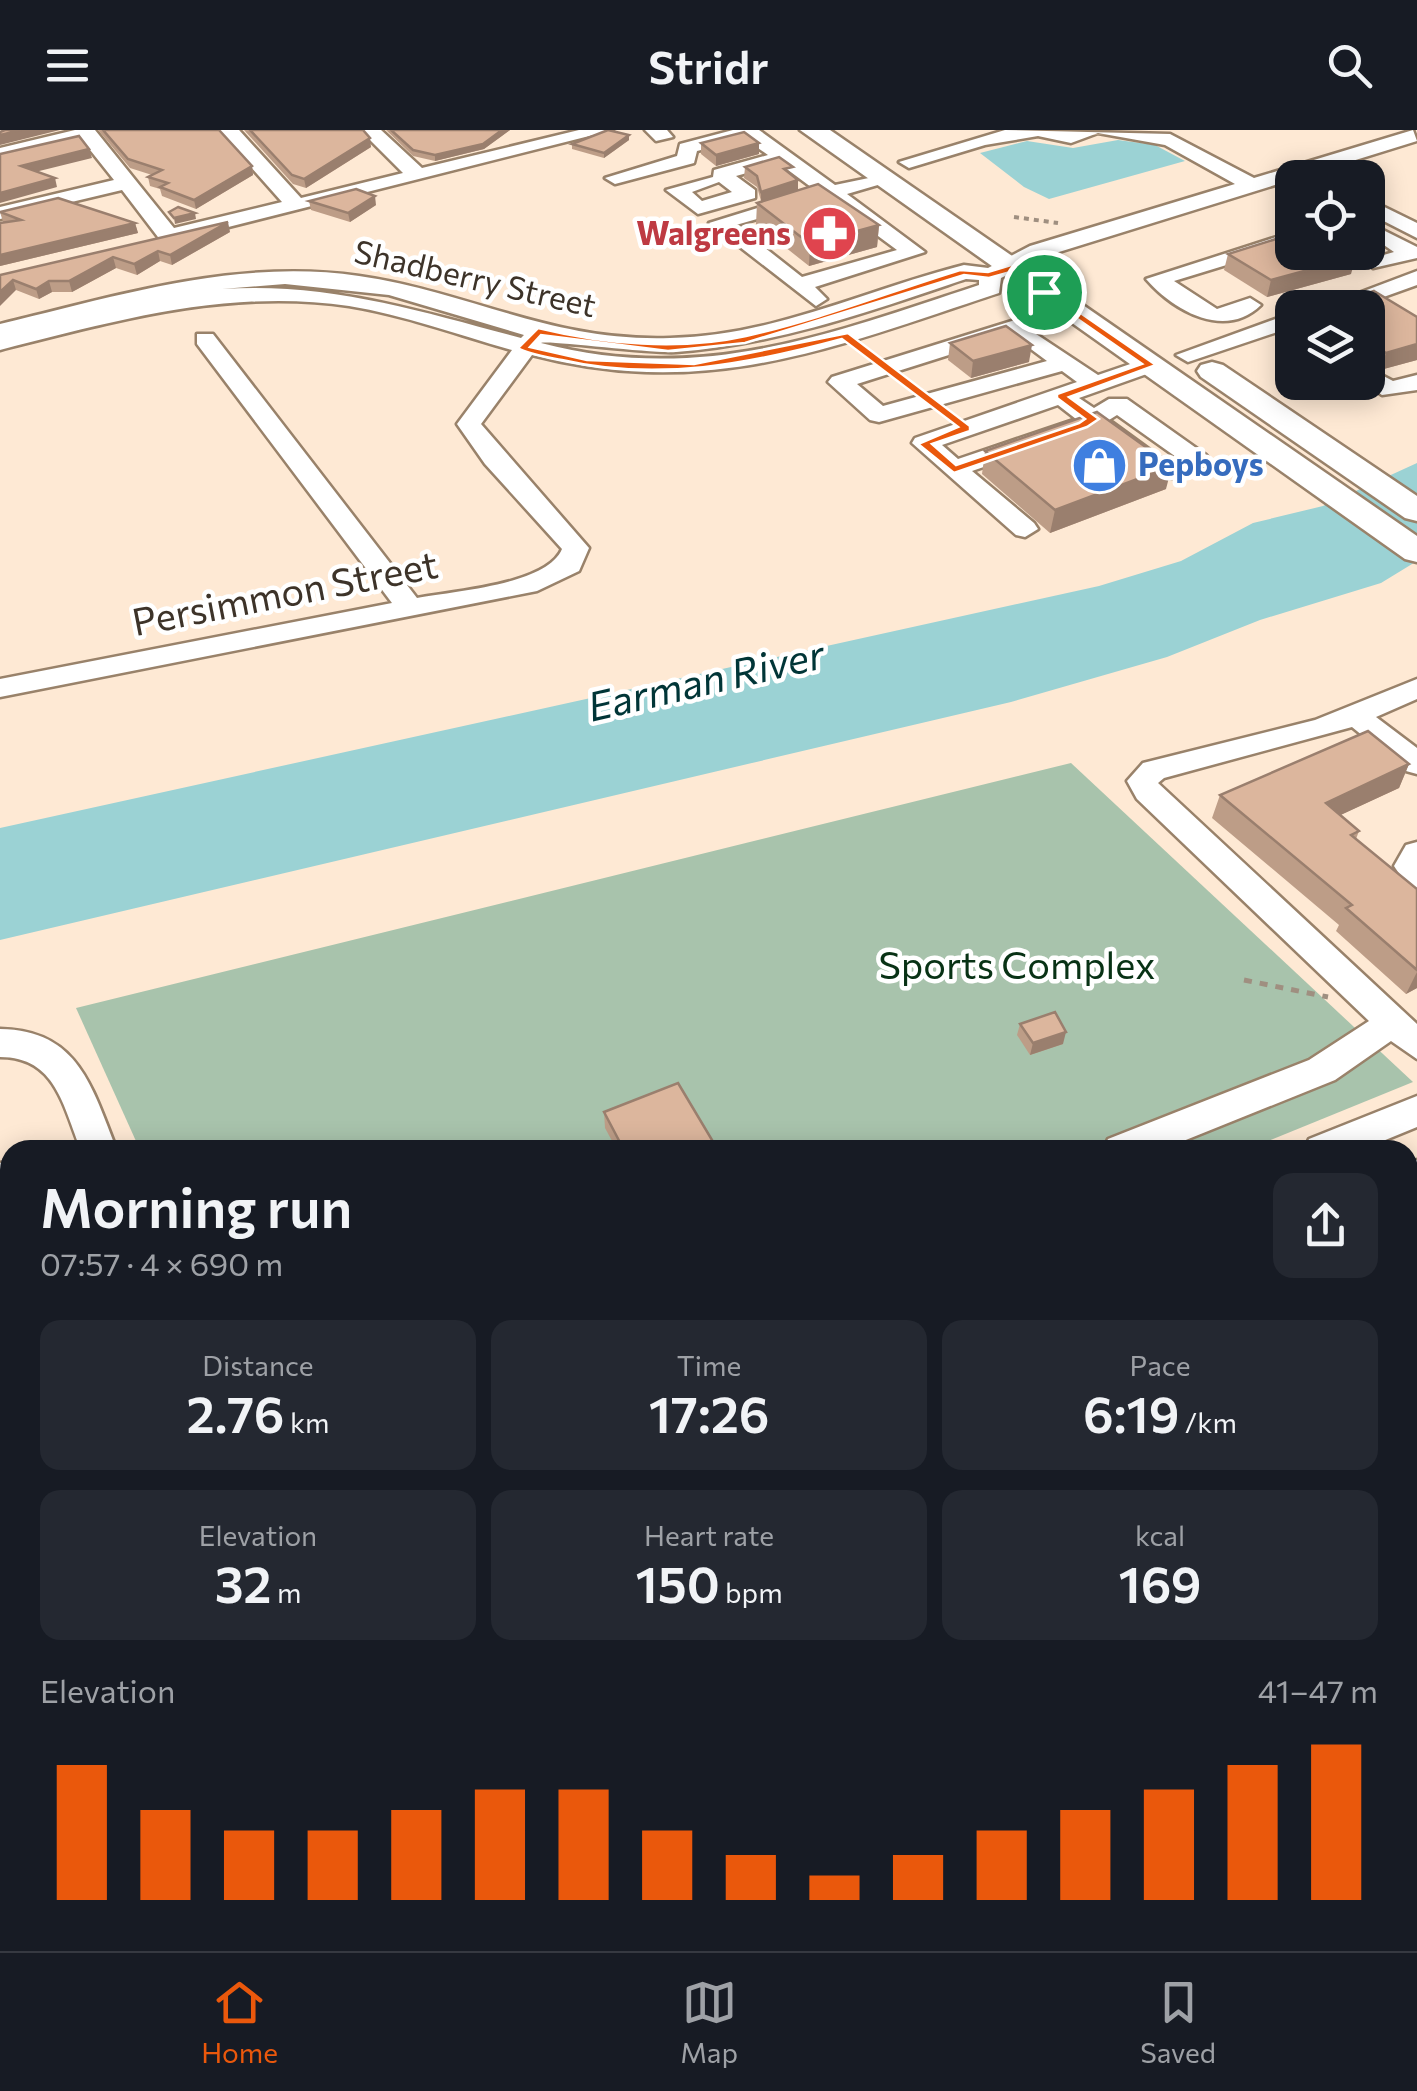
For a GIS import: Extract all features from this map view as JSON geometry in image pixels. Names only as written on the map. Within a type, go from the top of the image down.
[{"type":"main road","points":[[813,130],[1000,272],[1168,353],[1417,511]]},
{"type":"main road","points":[[901,156],[940,183]]},
{"type":"main road","points":[[1168,353],[1326,489],[1417,552]]},
{"type":"street","points":[[228,130],[296,205]]},
{"type":"street","points":[[370,130],[418,175]]},
{"type":"street","points":[[513,130],[533,147]]},
{"type":"street","points":[[0,154],[87,132],[128,183],[160,238],[602,130]]},
{"type":"street","points":[[901,156],[1037,130],[1072,138],[1090,130]]},
{"type":"street","points":[[1105,130],[1170,140],[1253,186]]},
{"type":"street","points":[[614,178],[687,159],[687,148],[752,131],[914,252],[799,285]]},
{"type":"street","points":[[1000,272],[1041,249],[1417,135]]},
{"type":"street","points":[[748,194],[721,174],[784,157]]},
{"type":"street","points":[[708,182],[676,190],[698,208],[812,176]]},
{"type":"street","points":[[881,178],[720,223],[799,285],[931,404],[966,428]]},
{"type":"street","points":[[0,213],[128,183]]},
{"type":"street","points":[[1041,249],[1275,201]]},
{"type":"street","points":[[1385,210],[1411,218]]},
{"type":"street","points":[[1385,227],[1411,218]]},
{"type":"street","points":[[1385,238],[1412,253],[1385,262]]},
{"type":"street","points":[[1250,305],[1214,317],[1157,280],[1275,243]]},
{"type":"street","name":"Shadberry Street","points":[[0,330],[160,290],[227,278],[270,277],[371,284],[587,363],[694,368],[753,359],[840,325],[992,288],[1000,272]]},
{"type":"street","points":[[1382,290],[1417,278]]},
{"type":"street","name":"Shadberry Street","points":[[0,344],[180,300],[276,291],[351,300],[531,340]]},
{"type":"street","points":[[1066,363],[931,404],[880,415],[840,382],[1015,326],[1095,384]]},
{"type":"street","points":[[1025,529],[924,444],[1095,384],[1168,353],[1275,326]]},
{"type":"street","points":[[205,339],[410,608]]},
{"type":"street","name":"Persimmon Street","points":[[8,686],[537,583],[561,572],[574,557],[576,548],[494,459],[469,424],[531,340]]},
{"type":"street","points":[[1385,387],[1390,390],[1417,382]]},
{"type":"street","points":[[954,469],[1093,419],[1061,396]]},
{"type":"street","points":[[0,658],[8,686]]},
{"type":"street","points":[[1147,1140],[1322,1070],[1407,1030],[1148,792],[1142,782],[1154,770],[1324,728],[1417,688]]},
{"type":"street","points":[[1356,715],[1417,764]]},
{"type":"street","points":[[1417,854],[1410,866],[1417,876]]},
{"type":"street","points":[[0,1043],[32,1044],[50,1052],[64,1070],[95,1140]]},
{"type":"street","points":[[1346,1140],[1417,1111]]},
{"type":"path","points":[[1041,249],[1066,224]]},
{"type":"path","points":[[1244,980],[1319,998],[1341,996]]},
{"type":"green space","name":"Sports Complex","points":[[1071,763],[1413,1082],[1271,1140],[135,1140],[76,1008]]},
{"type":"water","points":[[1118,140],[1155,145],[1185,161],[1049,199],[1024,187],[980,153],[1027,141],[1073,148]]},
{"type":"water","name":"Earman River","points":[[1417,463],[1417,561],[1381,583],[1260,620],[1167,657],[1011,702],[0,940],[0,828],[1099,586],[1181,561],[1253,523],[1323,506]]},
{"type":"building","points":[[103,130],[219,130],[252,166],[194,200],[160,187],[168,183],[148,177],[162,170],[128,159]]},
{"type":"building","points":[[250,130],[363,130],[370,138],[304,179],[292,175]]},
{"type":"building","points":[[391,130],[502,130],[483,144],[435,155],[413,150]]},
{"type":"building","points":[[608,130],[629,135],[604,153],[572,144]]},
{"type":"building","points":[[744,132],[759,143],[716,155],[701,143]]},
{"type":"building","points":[[79,136],[89,149],[21,166],[55,178],[0,193],[0,154]]},
{"type":"building","points":[[779,157],[793,167],[784,169],[798,180],[761,192],[757,176],[745,167]]},
{"type":"building","points":[[818,184],[879,225],[810,244],[757,203]]},
{"type":"building","points":[[356,189],[375,196],[348,213],[309,201]]},
{"type":"building","points":[[58,198],[135,223],[0,255],[0,223],[21,220],[0,212]]},
{"type":"building","points":[[178,207],[195,213],[174,218],[169,212]]},
{"type":"building","points":[[228,222],[170,255],[158,251],[134,264],[113,257],[69,281],[49,281],[36,289],[13,280],[0,292],[0,275]]},
{"type":"building","points":[[1275,239],[1275,270],[1308,270],[1271,280],[1228,254]]},
{"type":"building","points":[[1385,298],[1417,317],[1417,344],[1386,353]]},
{"type":"building","points":[[1006,326],[1032,345],[973,361],[950,343]]},
{"type":"building","points":[[1097,412],[1172,466],[1055,510],[985,451]]},
{"type":"building","points":[[1368,731],[1409,764],[1326,803],[1359,831],[1351,835],[1417,889],[1417,970],[1346,908],[1352,905],[1220,795]]},
{"type":"building","points":[[1055,1012],[1066,1032],[1033,1043],[1020,1024]]},
{"type":"building","points":[[678,1083],[712,1140],[619,1140],[604,1112]]},
{"type":"place","name":"Walgreens","points":[[830,234]]},
{"type":"place","name":"Pepboys","points":[[1099,465]]},
{"type":"route","points":[[1011,268],[1044,292],[1150,365],[1061,396],[1093,419],[1083,425],[954,469],[924,444],[966,428],[844,335],[721,366],[694,368],[587,363],[523,348],[538,332],[668,348],[745,340],[797,327],[964,272],[989,275],[1011,268]]}]
